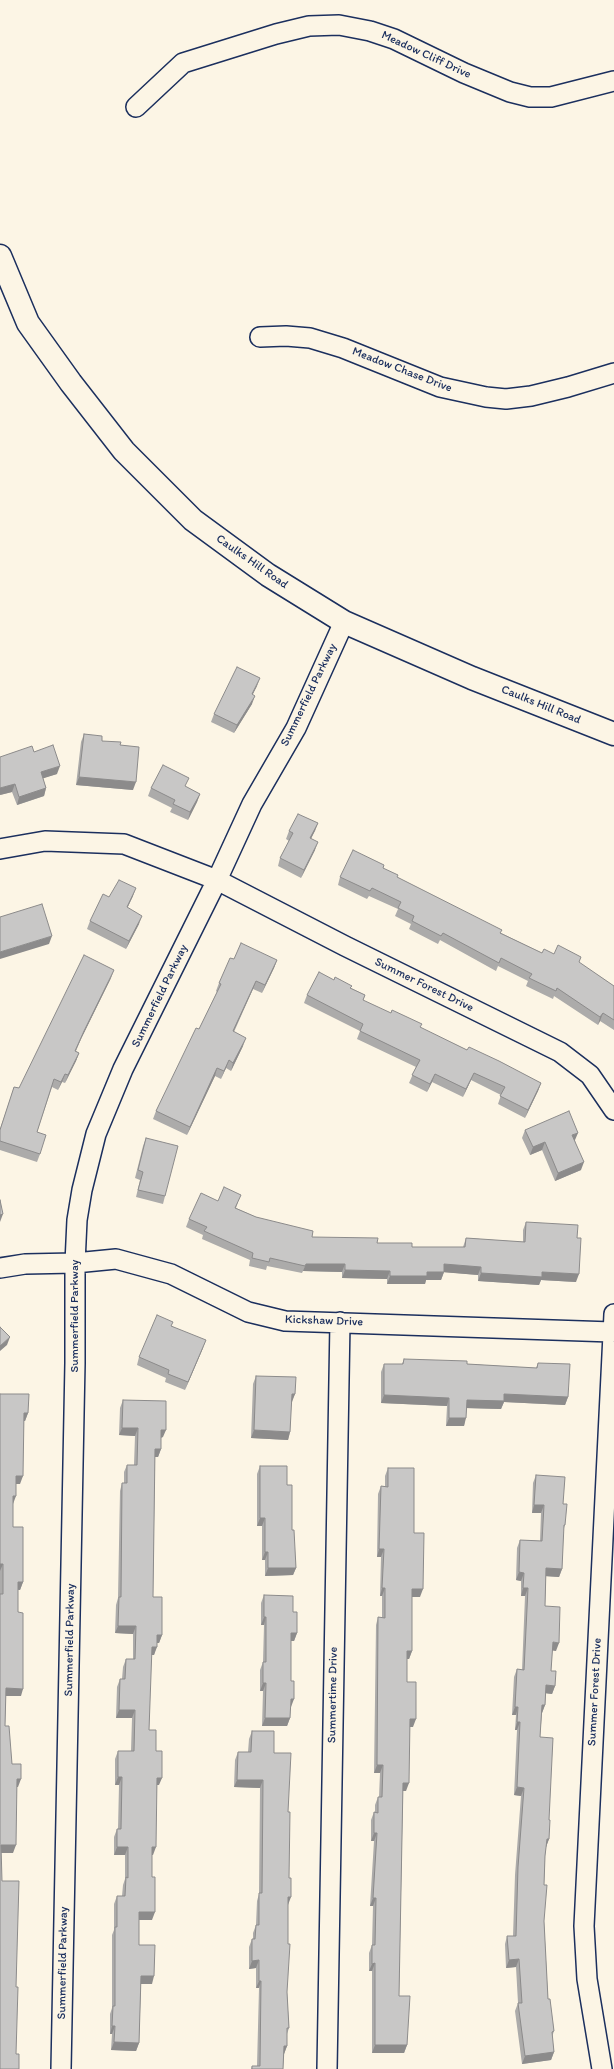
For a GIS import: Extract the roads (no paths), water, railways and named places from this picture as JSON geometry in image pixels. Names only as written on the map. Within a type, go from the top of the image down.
[{"type":"main road","name":"Caulks Hill Road","points":[[0,256],[28,323],[124,451],[194,520],[268,575],[344,622],[472,678],[614,734]]},
{"type":"street","name":"Meadow Cliff Drive","points":[[136,107],[183,63],[276,34],[309,26],[339,25],[370,31],[394,39],[470,76],[510,92],[530,97],[551,96],[614,81]]},
{"type":"street","name":"Meadow Chase Drive","points":[[260,337],[286,336],[310,338],[343,348],[440,386],[486,397],[506,399],[531,396],[568,387],[614,373]]},
{"type":"street","name":"Summerfield Parkway","points":[[61,2069],[75,1363],[75,1263],[77,1220],[82,1190],[96,1134],[123,1069],[217,880],[252,804],[296,728],[344,622]]},
{"type":"street","name":"Summer Forest Drive","points":[[0,849],[45,841],[124,844],[217,880],[345,946],[560,1052],[590,1075],[614,1110]]},
{"type":"street","name":"Kickshaw Drive","points":[[0,1268],[26,1264],[75,1263],[116,1259],[171,1274],[248,1312],[285,1321],[613,1323]]},
{"type":"street","name":"Summertime Drive","points":[[327,2069],[340,1322]]},
{"type":"street","name":"Summer Forest Drive","points":[[602,2069],[587,1979],[584,1926],[613,1323]]}]
